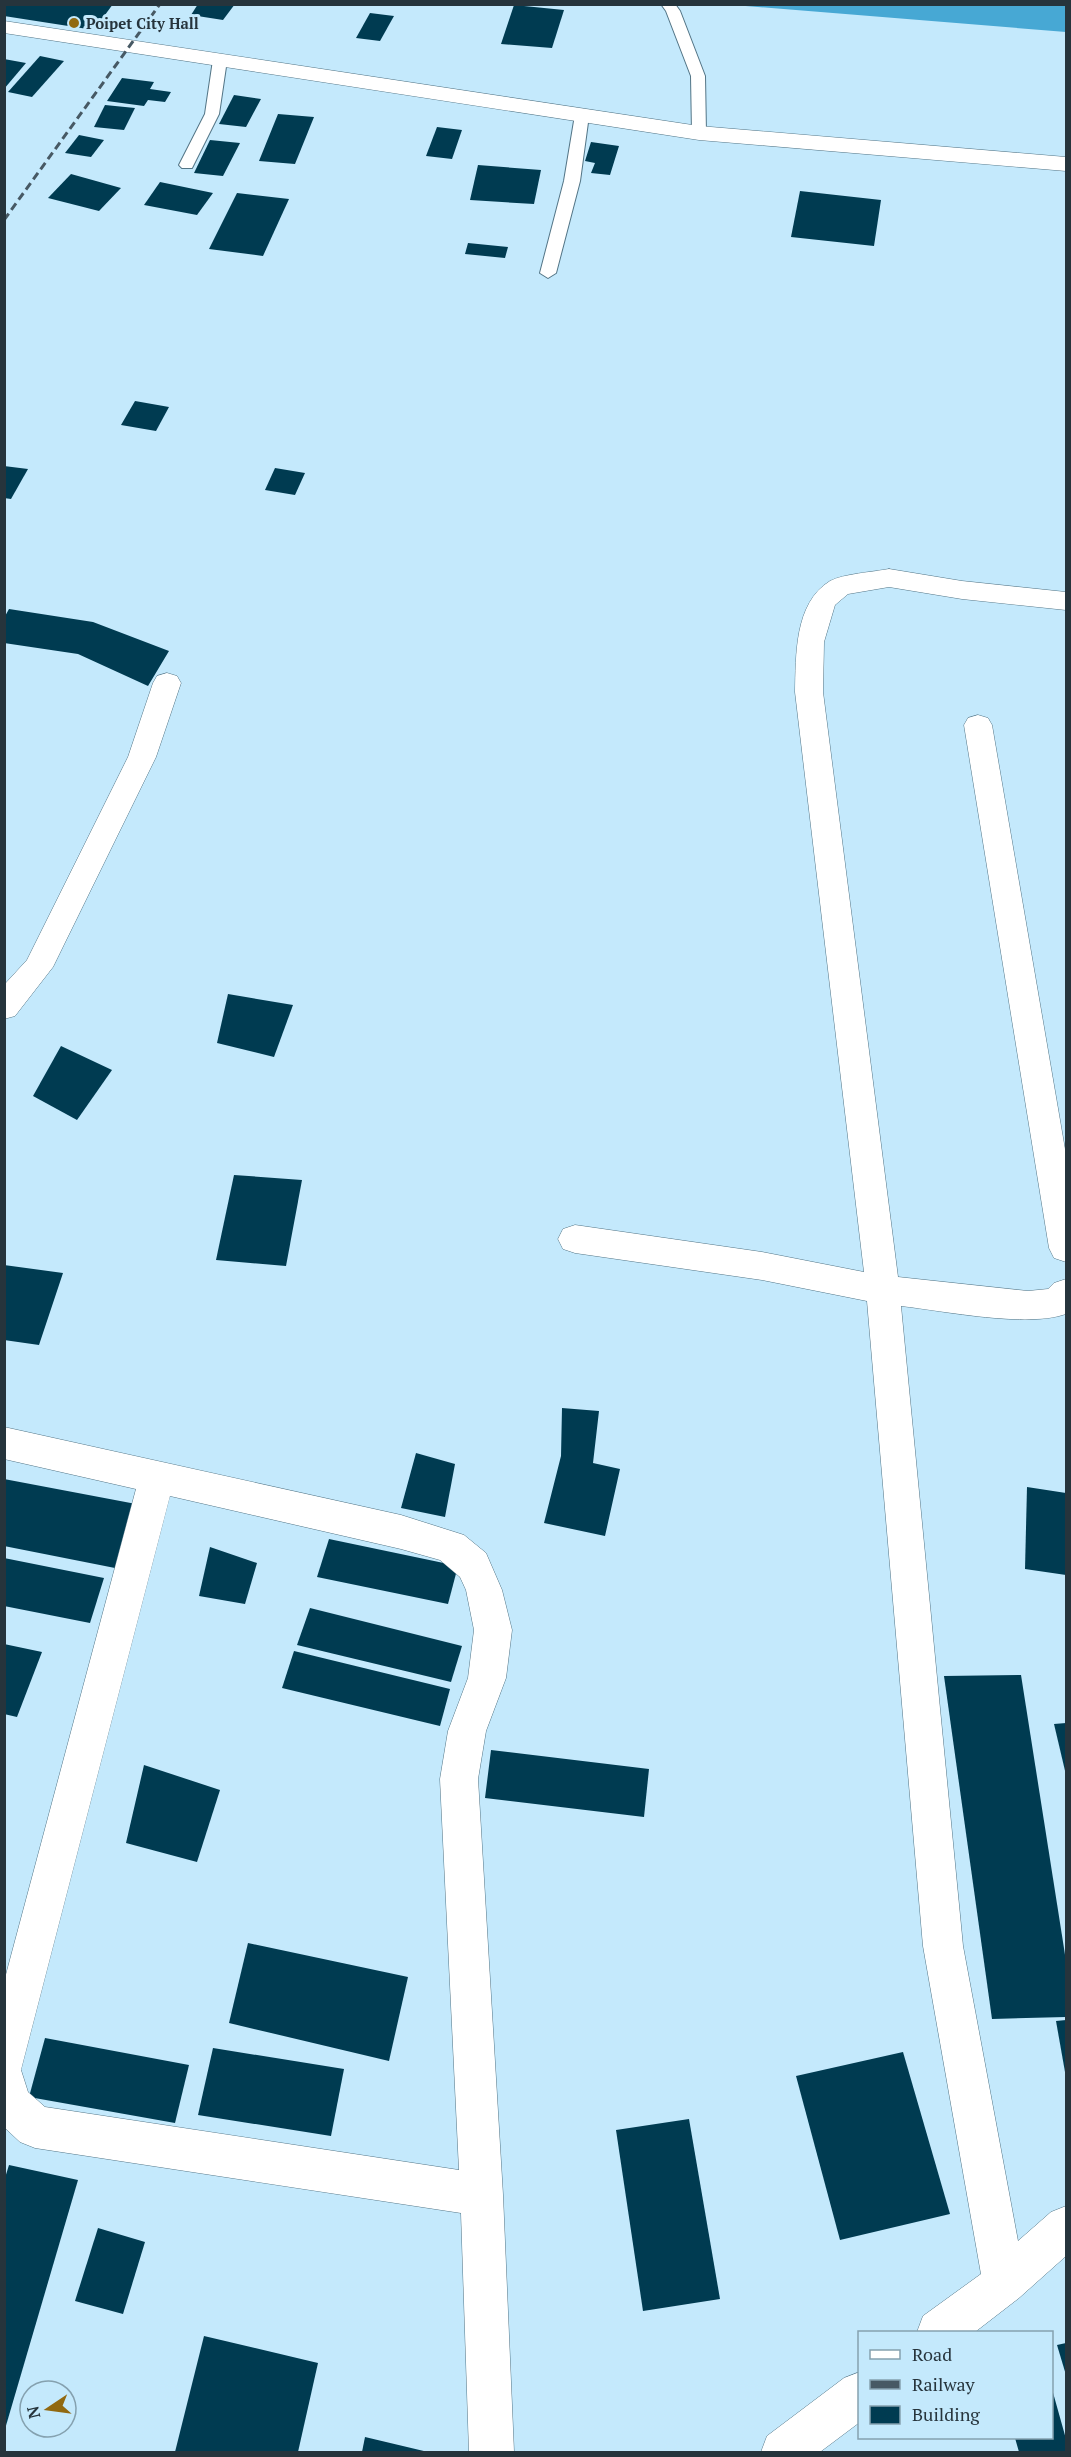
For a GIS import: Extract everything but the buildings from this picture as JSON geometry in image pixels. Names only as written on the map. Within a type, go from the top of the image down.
[{"type":"street","points":[[4,27],[699,133],[1066,164]]},
{"type":"street","points":[[1004,2283],[943,1946],[883,1290],[809,692],[810,642],[823,601],[831,594],[840,587],[889,578],[962,590],[1066,601]]},
{"type":"street","points":[[4,1006],[38,967],[142,757],[167,683]]},
{"type":"street","points":[[978,725],[1066,1248]]},
{"type":"street","points":[[575,1239],[762,1266],[883,1290],[1028,1306],[1057,1304],[1066,1293]]},
{"type":"street","points":[[4,1443],[401,1532],[451,1547],[474,1565],[484,1590],[494,1630],[487,1678],[467,1731],[459,1779],[482,2195],[492,2452]]},
{"type":"street","points":[[4,2061],[157,1477]]},
{"type":"street","points":[[4,2080],[11,2104],[35,2127],[482,2195]]},
{"type":"street","points":[[940,2331],[1004,2283],[1066,2227]]},
{"type":"street","points":[[783,2452],[858,2396]]},
{"type":"lane","points":[[668,4],[673,11],[698,76],[699,133]]},
{"type":"lane","points":[[187,165],[212,114],[220,60]]},
{"type":"lane","points":[[548,273],[572,181],[582,115]]},
{"type":"water","points":[[733,5],[1066,5],[1066,32]]},
{"type":"railway","points":[[4,220],[160,4]]},
{"type":"place","name":"Poipet City Hall","points":[[74,23]]}]
